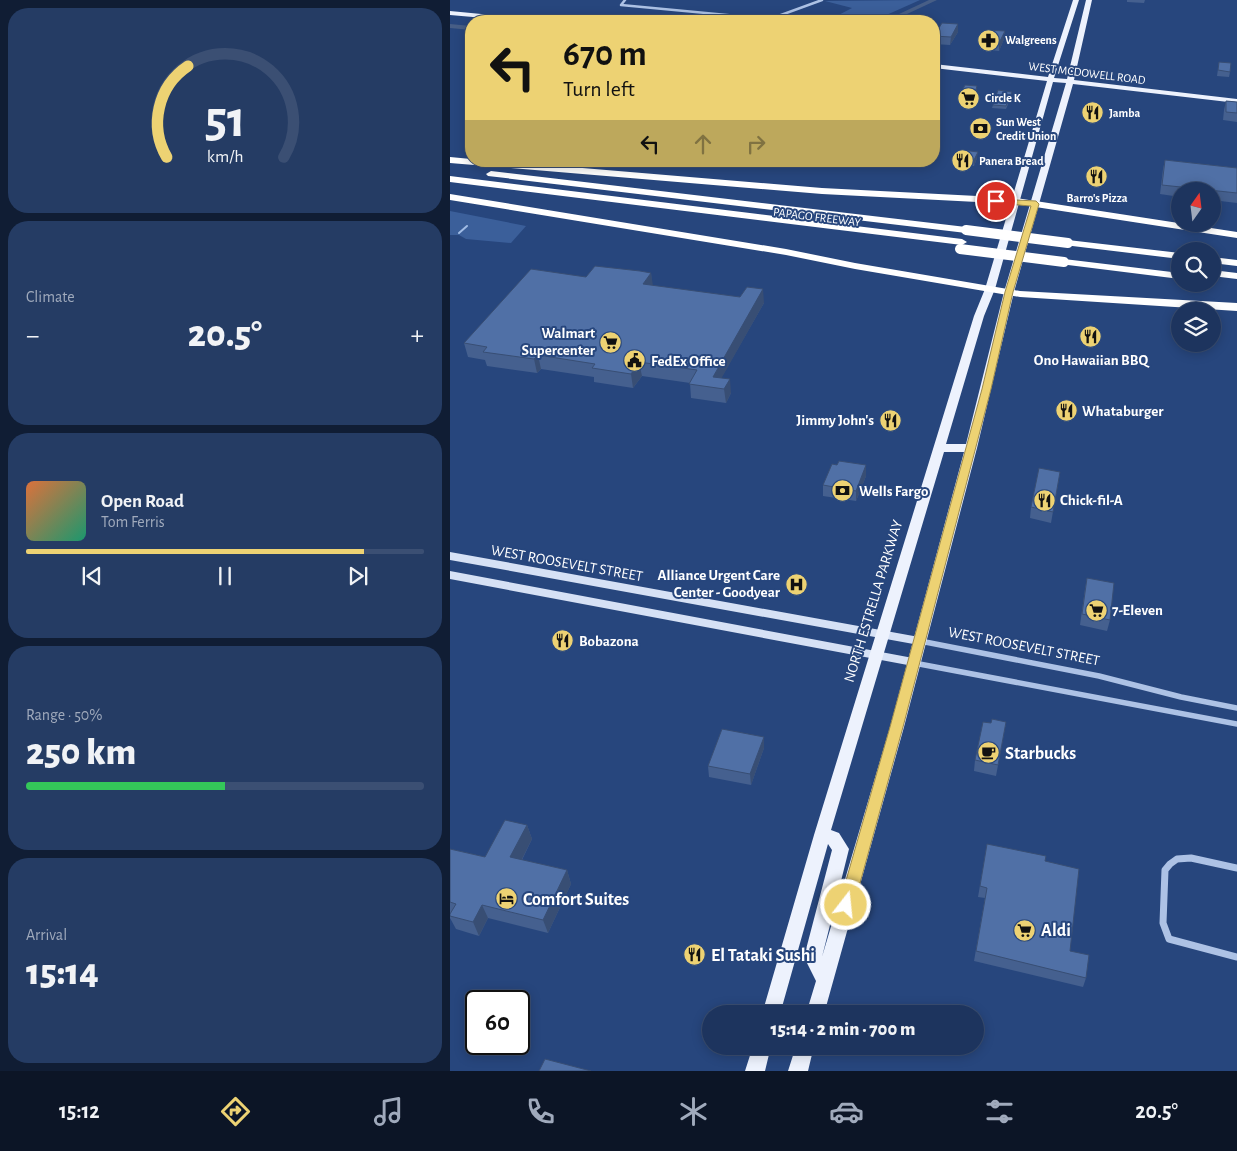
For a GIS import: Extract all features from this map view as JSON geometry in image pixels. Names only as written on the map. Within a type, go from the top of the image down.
[{"type":"highway","points":[[450,160],[465,161]]},
{"type":"highway","points":[[534,167],[822,191],[1016,201],[1237,235]]},
{"type":"highway","name":"PAPAGO FREEWAY","points":[[450,168],[1171,255]]},
{"type":"highway","points":[[450,179],[961,245]]},
{"type":"highway","name":"PAPAGO FREEWAY","points":[[450,186],[961,245],[1065,258],[1171,275]]},
{"type":"highway","points":[[450,197],[786,252],[855,266],[1009,292],[1237,307]]},
{"type":"highway","points":[[1065,258],[1171,268]]},
{"type":"highway","points":[[1221,261],[1237,263]]},
{"type":"highway","points":[[1221,274],[1237,276]]},
{"type":"highway","points":[[1221,281],[1237,282]]},
{"type":"main road","name":"NORTH ESTRELLA PARKWAY","points":[[775,1005],[822,835],[984,299],[990,289],[1016,201],[1045,122],[1052,76],[1076,0]]},
{"type":"main road","points":[[818,1005],[920,641],[971,448],[1009,292],[1055,137],[1090,0]]},
{"type":"main road","points":[[450,13],[471,15]]},
{"type":"main road","points":[[450,18],[465,20]]},
{"type":"main road","name":"WEST MCDOWELL ROAD","points":[[940,60],[1052,76]]},
{"type":"main road","name":"WEST MCDOWELL ROAD","points":[[940,67],[1052,76],[1237,96]]},
{"type":"main road","name":"WEST MCDOWELL ROAD","points":[[1071,78],[1237,102]]},
{"type":"main road","points":[[1199,97],[1237,96]]},
{"type":"main road","points":[[1045,122],[1048,134],[1055,137]]},
{"type":"main road","points":[[939,448],[971,448]]},
{"type":"main road","points":[[822,835],[833,838],[841,849],[813,957],[825,980]]},
{"type":"main road","points":[[758,1071],[761,1055]]},
{"type":"main road","points":[[798,1071],[802,1055]]},
{"type":"street","points":[[625,0],[622,5],[741,15]]},
{"type":"street","points":[[784,15],[822,0]]},
{"type":"street","name":"WEST ROOSEVELT STREET","points":[[450,556],[858,632],[883,634],[920,641],[1099,676],[1181,697],[1237,708]]},
{"type":"street","points":[[450,575],[875,657],[913,662],[1237,724]]},
{"type":"street","points":[[1237,868],[1198,859],[1177,859],[1170,863],[1165,870],[1163,923],[1169,939],[1237,957]]},
{"type":"shaded area","points":[[920,0],[886,15],[839,15],[852,8],[825,1]]},
{"type":"shaded area","points":[[450,211],[526,226],[511,243],[466,239],[459,235],[450,235]]},
{"type":"building","points":[[942,23],[958,24],[951,37],[940,36]]},
{"type":"building","points":[[985,30],[1005,31],[999,43],[980,40]]},
{"type":"building","points":[[1219,62],[1231,63],[1230,72],[1218,70]]},
{"type":"building","points":[[965,85],[977,86],[973,99],[959,97]]},
{"type":"building","name":"Circle K","points":[[998,90],[1012,92],[1006,106],[993,105]]},
{"type":"building","points":[[1226,101],[1237,102],[1237,113],[1226,112]]},
{"type":"building","points":[[962,150],[978,152],[974,160],[959,159]]},
{"type":"building","points":[[1165,160],[1237,168],[1237,193],[1221,191],[1221,182],[1171,182],[1171,186],[1162,185]]},
{"type":"building","name":"Walmart Supercenter","points":[[595,266],[651,273],[643,284],[740,297],[747,287],[763,289],[713,377],[730,379],[724,389],[689,384],[697,370],[639,362],[631,374],[592,368],[595,364],[538,355],[534,359],[483,352],[487,347],[464,343],[531,269],[586,277]]},
{"type":"building","points":[[839,461],[866,465],[856,491],[823,485],[832,464],[837,465]]},
{"type":"building","name":"Chick-fil-A","points":[[1039,468],[1060,472],[1053,512],[1031,507]]},
{"type":"building","name":"7-Eleven","points":[[1087,578],[1114,583],[1110,620],[1082,614]]},
{"type":"building","name":"Starbucks","points":[[992,719],[1006,722],[998,765],[975,760],[983,722],[991,723]]},
{"type":"building","points":[[722,729],[764,737],[750,774],[708,766]]},
{"type":"building","name":"Comfort Suites","points":[[505,820],[527,825],[510,857],[567,870],[543,920],[482,905],[473,922],[450,916],[456,904],[450,902],[450,849],[485,857]]},
{"type":"building","name":"Aldi","points":[[987,844],[1046,856],[1045,861],[1079,869],[1070,951],[1089,955],[1086,978],[976,951],[987,888],[980,886]]},
{"type":"building","points":[[545,1059],[591,1071],[539,1071]]},
{"type":"waterway","points":[[900,15],[934,0]]},
{"type":"waterway","points":[[450,26],[465,27]]},
{"type":"waterway","points":[[459,233],[467,226]]},
{"type":"place","name":"Walgreens","points":[[989,40]]},
{"type":"place","name":"Circle K","points":[[969,98]]},
{"type":"place","name":"Jamba","points":[[1093,113]]},
{"type":"place","name":"Sun West Credit Union","points":[[980,129]]},
{"type":"place","name":"Panera Bread","points":[[963,161]]},
{"type":"place","name":"Barro's Pizza","points":[[1097,177]]},
{"type":"place","name":"Ono Hawaiian BBQ","points":[[1091,337]]},
{"type":"place","name":"Walmart Supercenter","points":[[611,342]]},
{"type":"place","name":"FedEx Office","points":[[635,361]]},
{"type":"place","name":"Whataburger","points":[[1066,411]]},
{"type":"place","name":"Jimmy John's","points":[[890,420]]},
{"type":"place","name":"Wells Fargo","points":[[843,491]]},
{"type":"place","name":"Chick-fil-A","points":[[1044,500]]},
{"type":"place","name":"Alliance Urgent Care Center - Goodyear","points":[[796,584]]},
{"type":"place","name":"7-Eleven","points":[[1096,610]]},
{"type":"place","name":"Bobazona","points":[[563,641]]},
{"type":"place","name":"Starbucks","points":[[989,753]]},
{"type":"place","name":"Comfort Suites","points":[[507,899]]},
{"type":"place","name":"Aldi","points":[[1025,930]]},
{"type":"place","name":"El Tataki Sushi","points":[[695,955]]},
{"type":"route","points":[[846,905],[896,727],[986,389],[1009,292],[1032,211],[1036,204],[996,201]]}]
